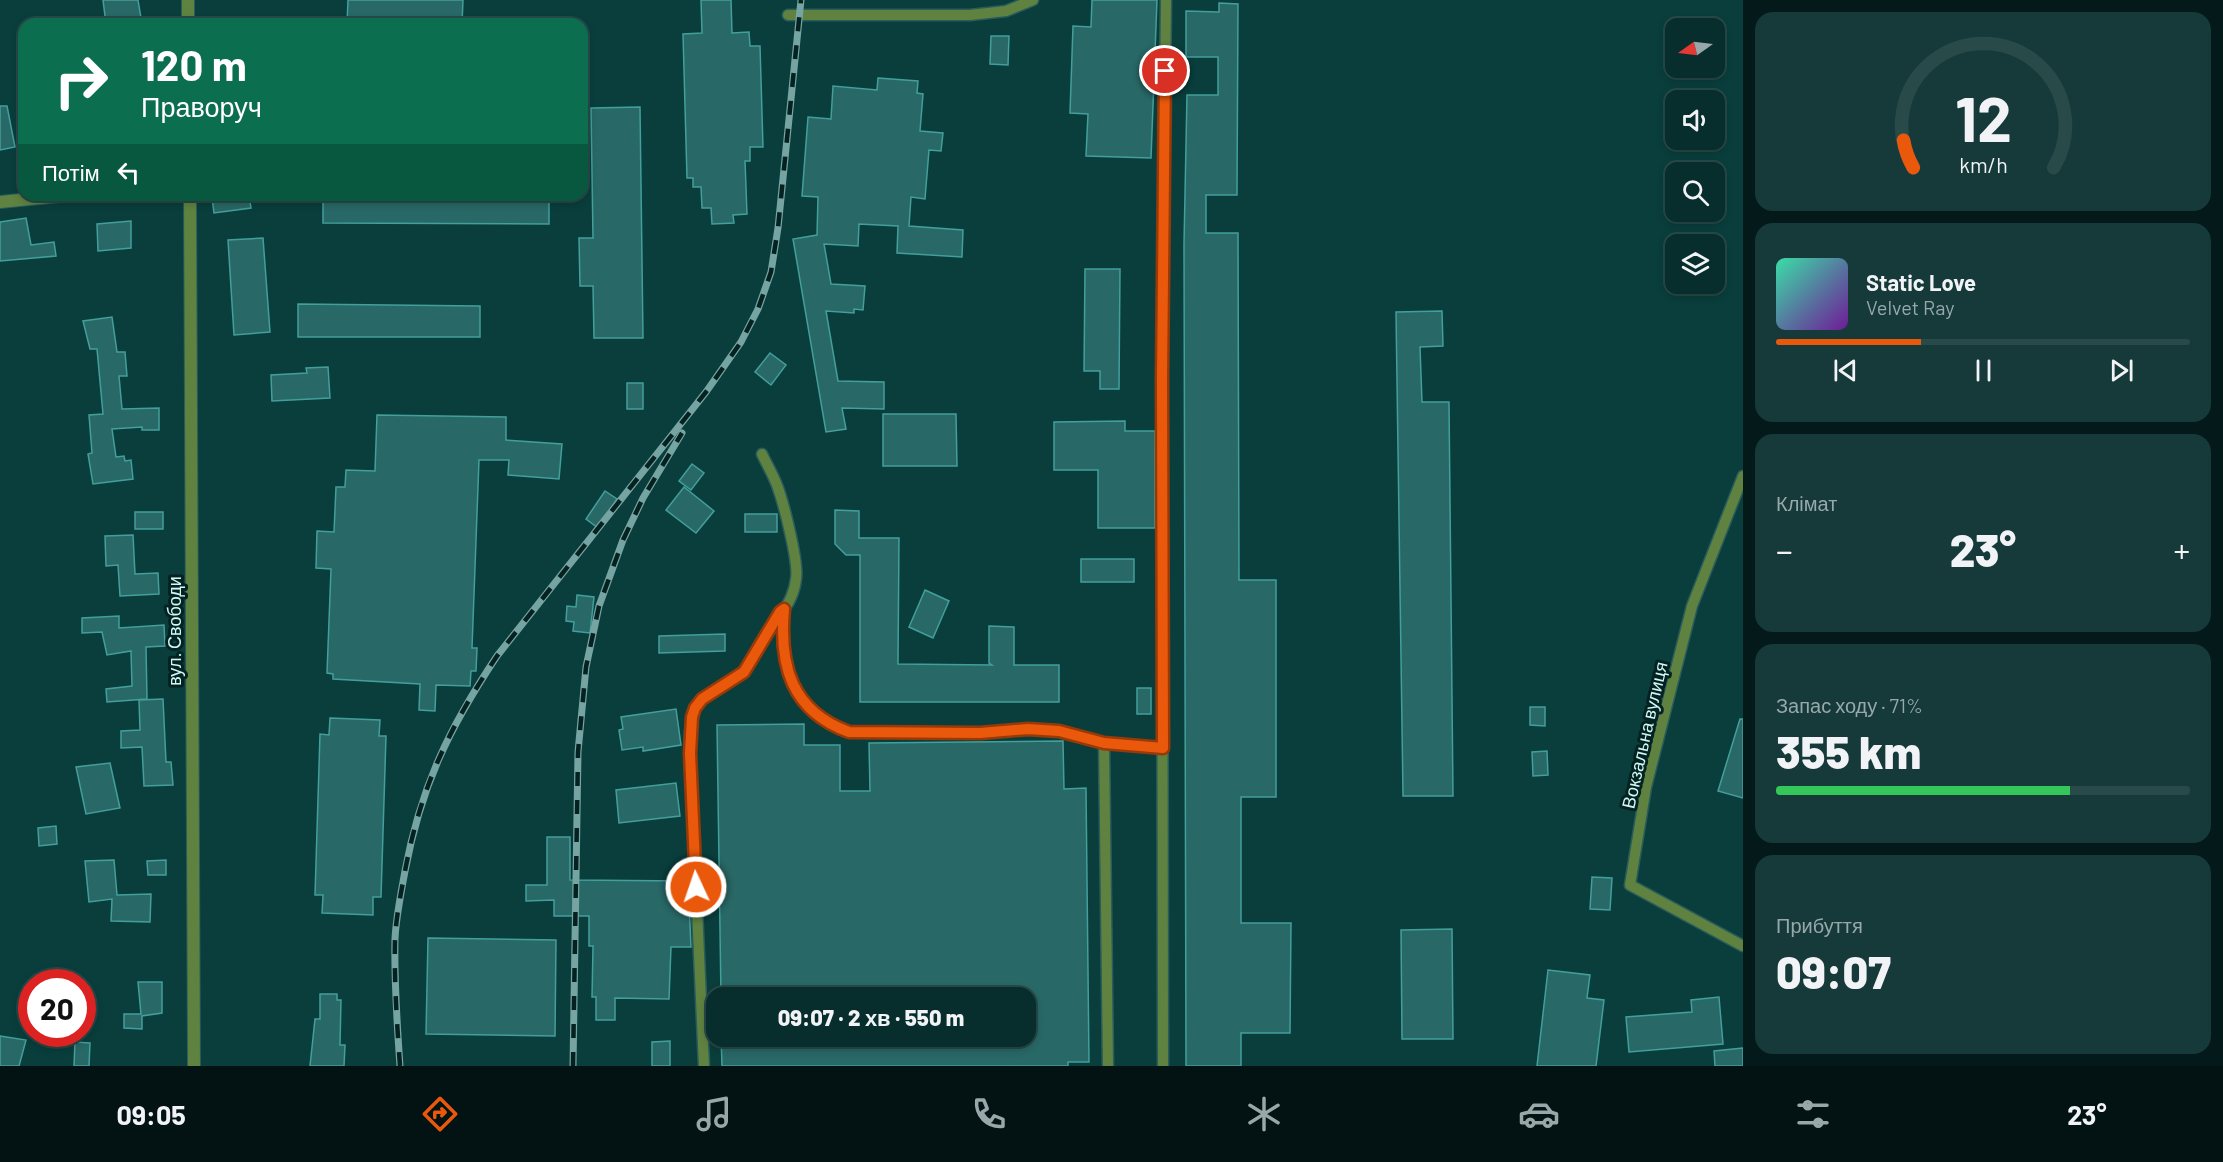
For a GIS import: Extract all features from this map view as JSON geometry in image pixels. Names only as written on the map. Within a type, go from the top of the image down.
[{"type":"street","points":[[188,0],[188,18]]},
{"type":"street","points":[[0,202],[18,200]]},
{"type":"street","name":"вул. Свободи","points":[[190,201],[194,1066]]},
{"type":"lane","points":[[789,15],[970,15],[1006,11],[1033,0]]},
{"type":"lane","points":[[1163,1066],[1162,379],[1166,0]]},
{"type":"lane","points":[[762,454],[778,488],[796,564],[797,578],[784,609],[783,654],[789,676],[807,706],[834,727],[849,732],[980,733],[1028,729],[1059,731],[1104,743],[1163,748]]},
{"type":"lane","name":"Вокзальна вулиця","points":[[1743,476],[1692,606],[1646,787],[1630,885],[1743,946]]},
{"type":"lane","points":[[704,1066],[690,753],[692,717],[702,699],[744,672],[784,609]]},
{"type":"lane","points":[[1104,743],[1108,1066]]},
{"type":"building","points":[[103,0],[138,0],[141,18],[105,18]]},
{"type":"building","points":[[348,0],[463,0],[462,18],[347,18]]},
{"type":"building","points":[[701,0],[731,0],[732,33],[749,32],[750,46],[760,46],[763,147],[750,147],[750,161],[745,161],[747,214],[733,215],[734,223],[712,224],[711,208],[702,208],[701,187],[693,187],[693,178],[687,178],[683,34],[702,33]]},
{"type":"building","points":[[1092,0],[1157,0],[1151,158],[1086,156],[1088,114],[1070,113],[1073,26],[1091,27]]},
{"type":"building","points":[[1219,3],[1238,4],[1237,195],[1206,195],[1206,233],[1238,233],[1239,580],[1276,580],[1276,797],[1241,797],[1241,923],[1291,923],[1290,1033],[1241,1033],[1241,1066],[1186,1066],[1184,244],[1187,95],[1218,95],[1218,57],[1186,57],[1186,11],[1219,12]]},
{"type":"building","points":[[991,36],[1009,36],[1008,65],[990,64]]},
{"type":"building","points":[[878,78],[918,81],[917,93],[923,94],[920,131],[943,133],[941,151],[929,150],[925,199],[911,197],[909,226],[963,230],[962,257],[897,253],[898,226],[859,224],[858,246],[824,244],[831,284],[865,286],[863,310],[854,309],[854,313],[826,311],[838,381],[884,382],[884,409],[842,408],[846,429],[826,432],[793,239],[817,235],[818,197],[802,196],[808,117],[831,119],[833,86],[877,90]]},
{"type":"building","points":[[0,106],[7,106],[15,147],[0,150]]},
{"type":"building","points":[[640,107],[643,338],[594,338],[593,286],[580,286],[579,238],[593,238],[591,108]]},
{"type":"building","points":[[212,201],[250,201],[251,208],[214,213]]},
{"type":"building","points":[[323,201],[549,201],[549,224],[323,223]]},
{"type":"building","points":[[26,218],[31,245],[54,242],[56,256],[0,261],[0,222]]},
{"type":"building","points":[[131,221],[131,248],[98,251],[97,224]]},
{"type":"building","points":[[263,238],[270,332],[234,335],[228,240]]},
{"type":"building","points":[[1085,269],[1120,269],[1119,389],[1100,389],[1100,371],[1084,371]]},
{"type":"building","points":[[298,304],[480,306],[480,337],[298,337]]},
{"type":"building","points":[[1442,311],[1443,346],[1420,347],[1422,402],[1449,402],[1453,796],[1403,796],[1396,312]]},
{"type":"building","points":[[112,317],[117,352],[125,352],[127,376],[119,376],[122,409],[159,408],[159,430],[142,430],[142,427],[112,429],[116,457],[124,456],[125,461],[131,460],[133,479],[93,484],[88,454],[92,453],[89,415],[103,414],[97,349],[90,349],[83,321]]},
{"type":"building","points":[[770,353],[786,365],[771,385],[755,372]]},
{"type":"building","points":[[328,367],[330,398],[272,401],[271,375],[307,373],[306,368]]},
{"type":"building","points":[[627,383],[643,383],[643,409],[627,409]]},
{"type":"building","points":[[883,414],[956,414],[957,466],[883,466]]},
{"type":"building","points":[[377,415],[506,417],[506,440],[562,444],[559,479],[508,475],[509,460],[479,460],[472,648],[477,648],[476,671],[471,671],[470,686],[436,685],[435,711],[419,710],[420,684],[333,679],[333,674],[327,673],[331,569],[316,568],[317,531],[334,532],[336,487],[345,487],[346,470],[375,471]]},
{"type":"building","points":[[1125,421],[1125,431],[1155,431],[1155,528],[1098,528],[1098,470],[1054,470],[1054,422]]},
{"type":"building","points":[[692,464],[704,473],[691,490],[679,481]]},
{"type":"building","points":[[684,487],[714,511],[696,533],[666,510]]},
{"type":"building","points":[[605,491],[617,499],[598,528],[586,519]]},
{"type":"building","points":[[835,510],[859,511],[859,538],[899,538],[898,664],[992,665],[989,663],[989,626],[1014,627],[1014,665],[1059,665],[1059,702],[860,702],[860,555],[846,555],[835,544]]},
{"type":"building","points":[[135,512],[163,512],[163,529],[135,529]]},
{"type":"building","points":[[745,514],[777,514],[777,532],[745,532]]},
{"type":"building","points":[[133,535],[135,574],[158,573],[159,594],[120,596],[118,565],[106,566],[105,536]]},
{"type":"building","points":[[1081,559],[1134,559],[1134,582],[1081,582]]},
{"type":"building","points":[[925,590],[949,601],[933,638],[909,627]]},
{"type":"building","points":[[577,595],[594,597],[590,633],[573,631],[574,622],[566,621],[567,606],[576,607]]},
{"type":"building","points":[[119,616],[119,628],[164,625],[165,646],[146,647],[147,699],[107,702],[106,689],[132,686],[131,651],[107,655],[102,632],[82,633],[82,618]]},
{"type":"building","points":[[725,634],[725,651],[659,653],[659,636]]},
{"type":"building","points":[[1137,688],[1151,688],[1151,714],[1137,714]]},
{"type":"building","points":[[163,699],[166,762],[171,762],[173,785],[144,786],[142,747],[121,748],[121,731],[140,730],[139,700]]},
{"type":"building","points":[[1530,707],[1545,707],[1545,726],[1530,725]]},
{"type":"building","points":[[676,709],[681,745],[643,751],[643,747],[622,750],[619,730],[623,729],[621,717]]},
{"type":"building","points":[[330,718],[380,720],[379,736],[386,736],[381,897],[373,897],[373,915],[322,913],[323,895],[315,895],[320,734],[329,735]]},
{"type":"building","points":[[1740,719],[1743,719],[1743,798],[1718,791]]},
{"type":"building","points":[[804,724],[804,745],[840,745],[840,791],[870,791],[869,743],[1063,741],[1064,789],[1086,788],[1089,1062],[1068,1062],[1068,1066],[722,1066],[721,1047],[1036,1047],[1036,987],[721,987],[717,725]]},
{"type":"building","points":[[1547,751],[1548,775],[1533,776],[1532,752]]},
{"type":"building","points":[[110,763],[120,808],[86,814],[76,767]]},
{"type":"building","points":[[676,783],[680,816],[619,823],[616,790]]},
{"type":"building","points":[[56,826],[57,844],[39,846],[38,828]]},
{"type":"building","points":[[547,837],[570,837],[570,880],[688,881],[691,947],[671,947],[669,999],[615,998],[615,1020],[596,1020],[596,997],[592,997],[593,946],[589,946],[589,916],[554,916],[554,900],[526,901],[526,885],[547,885]]},
{"type":"building","points":[[114,860],[117,895],[151,894],[150,922],[111,921],[112,899],[89,902],[85,861]]},
{"type":"building","points":[[166,860],[166,875],[148,875],[147,861]]},
{"type":"building","points":[[1592,877],[1612,878],[1610,910],[1590,909]]},
{"type":"building","points":[[1452,929],[1453,1039],[1402,1039],[1401,930]]},
{"type":"building","points":[[428,938],[556,940],[555,1036],[426,1034]]},
{"type":"building","points":[[1548,970],[1590,975],[1587,998],[1604,1000],[1596,1066],[1537,1066]]},
{"type":"building","points":[[138,982],[162,982],[162,1013],[142,1016],[142,1029],[124,1028],[124,1014],[141,1014]]},
{"type":"building","points":[[320,994],[337,994],[337,1000],[341,1000],[340,1045],[345,1045],[344,1066],[310,1066],[315,1019],[320,1019]]},
{"type":"building","points":[[1719,997],[1723,1044],[1629,1052],[1626,1017],[1692,1012],[1691,1000]]},
{"type":"building","points":[[0,1036],[18,1039],[18,1047],[24,1047],[19,1066],[0,1066]]},
{"type":"building","points":[[670,1041],[670,1066],[652,1066],[652,1042]]},
{"type":"building","points":[[75,1047],[90,1047],[89,1066],[74,1066]]},
{"type":"building","points":[[1743,1048],[1743,1066],[1715,1066],[1714,1051]]},
{"type":"railway","points":[[400,1066],[395,987],[396,931],[400,896],[412,840],[428,785],[451,733],[497,656],[706,392],[741,342],[758,309],[771,272],[778,228],[801,0]]},
{"type":"railway","points":[[573,1066],[578,752],[586,667],[599,606],[623,540],[643,498],[682,433]]},
{"type":"route","points":[[696,887],[690,753],[692,717],[702,699],[744,672],[760,643],[784,609],[783,654],[789,676],[807,706],[834,727],[849,732],[980,733],[1028,729],[1059,731],[1104,743],[1132,747],[1163,748],[1162,379],[1165,71]]}]
